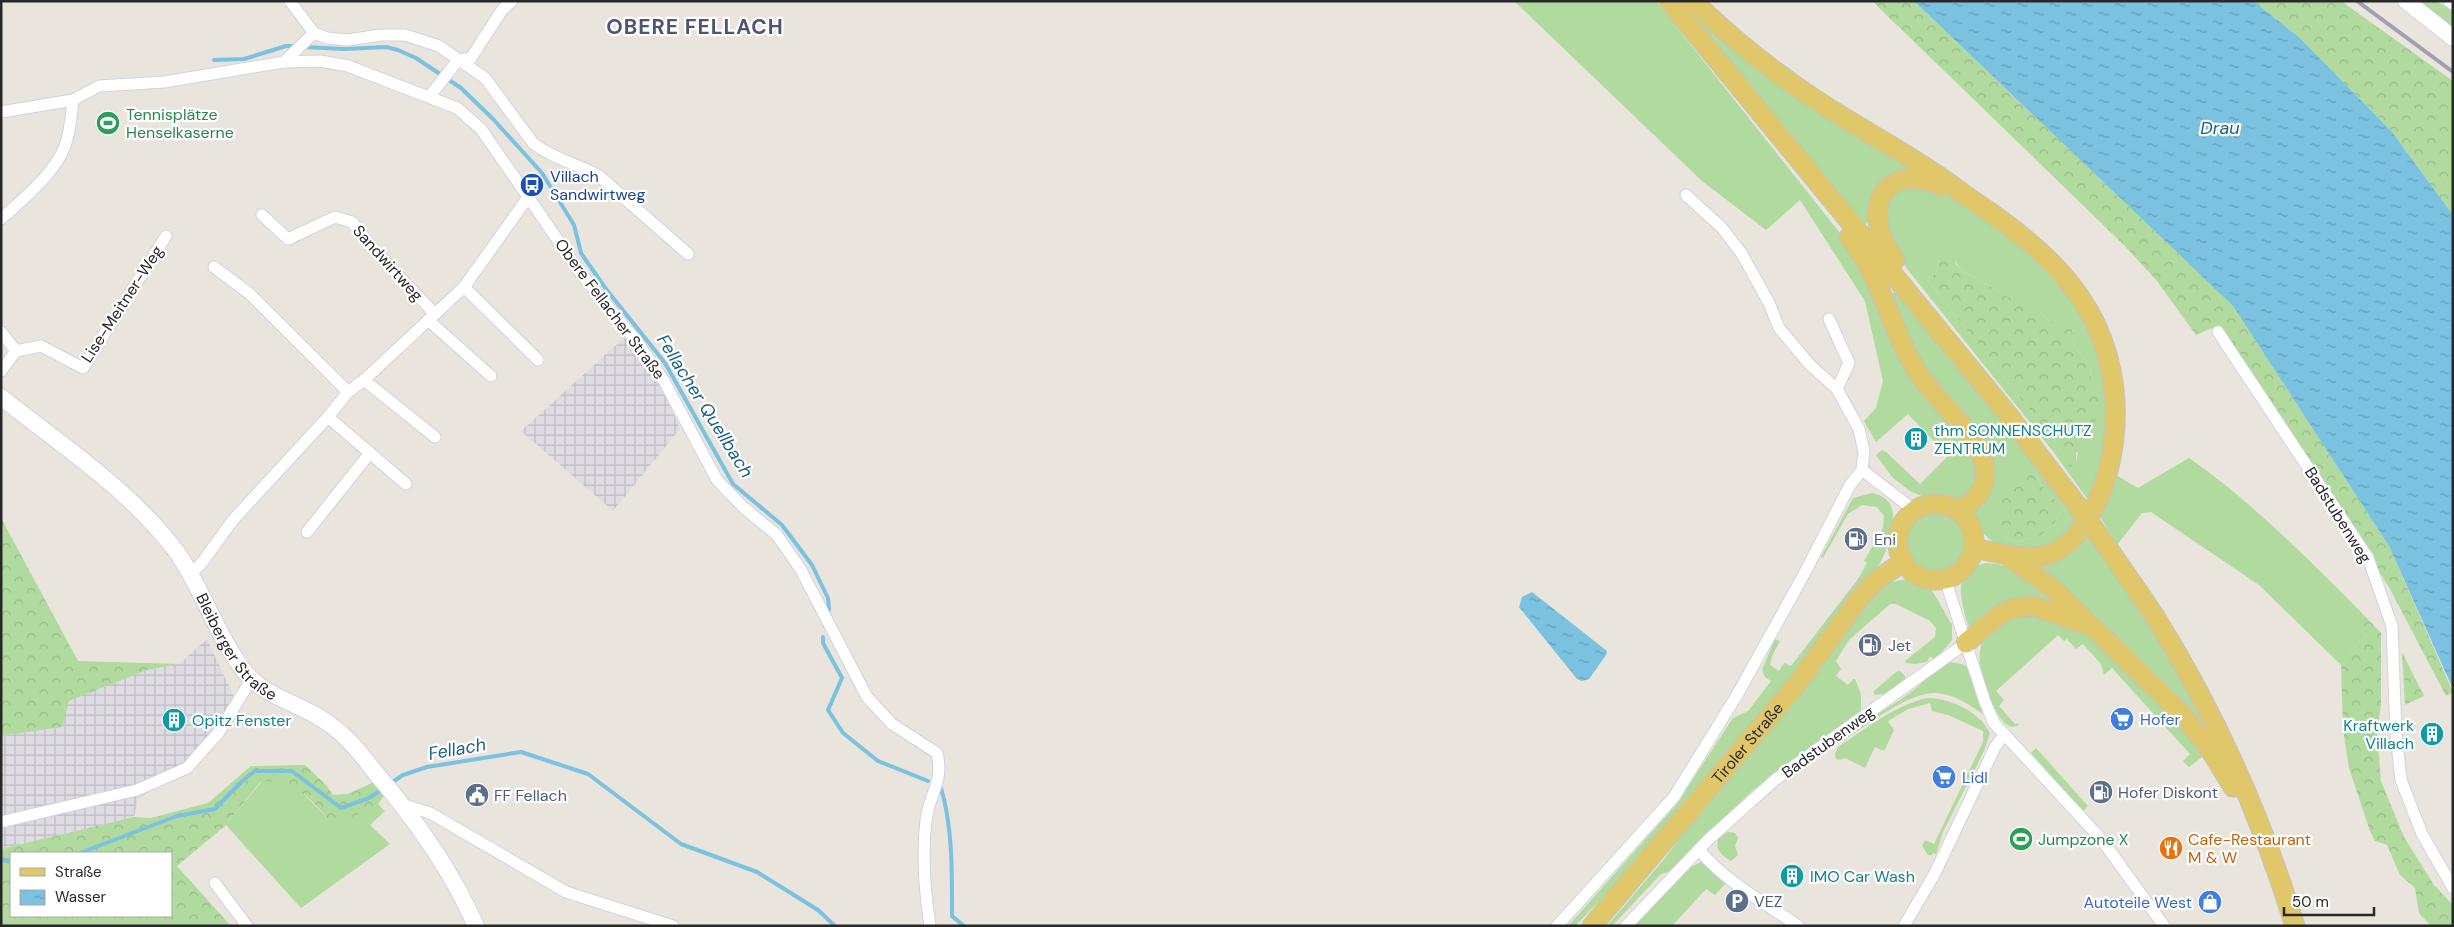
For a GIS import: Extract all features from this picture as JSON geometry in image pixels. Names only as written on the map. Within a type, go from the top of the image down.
[{"type":"main road","points":[[1669,1],[2005,411],[2112,554],[2157,620],[2198,691],[2242,783],[2294,926]]},
{"type":"main road","points":[[1693,1],[1766,64],[1808,95],[1937,175],[2025,237],[2051,260],[2074,288],[2093,319],[2107,354],[2114,386],[2116,418],[2112,453],[2106,479],[2094,507],[2075,537],[2058,551],[2024,558],[2009,557],[1974,548]]},
{"type":"main road","points":[[2406,1],[2453,38]]},
{"type":"main road","points":[[1814,179],[1826,210],[1855,244],[1877,282],[1905,348],[1919,375],[1974,440],[1982,456],[1985,473],[1983,487],[1975,500],[1959,511]]},
{"type":"main road","points":[[1924,312],[1909,278],[1884,246],[1876,225],[1876,209],[1881,195],[1891,185],[1908,179],[1921,179],[1972,200]]},
{"type":"main road","name":"Bleiberger Straße","points":[[1,396],[136,505],[177,553],[190,574],[224,641],[252,678],[278,697],[327,722],[352,744],[398,800],[450,873],[476,926]]},
{"type":"main road","points":[[1939,503],[1959,511],[1970,526],[1974,548],[1967,564],[1958,573],[1945,579],[1922,578],[1915,574],[1903,562],[1898,550],[1897,539],[1903,521],[1914,510],[1922,506],[1939,503]]},
{"type":"main road","points":[[2009,557],[2051,587],[2182,714],[2211,750],[2229,780],[2244,813],[2263,838]]},
{"type":"main road","name":"Tiroler Straße","points":[[1592,926],[1797,684],[1861,596],[1878,579],[1903,562]]},
{"type":"main road","points":[[1966,643],[1999,615],[2014,608],[2034,606],[2092,627]]},
{"type":"street","points":[[290,1],[310,36]]},
{"type":"street","points":[[430,96],[458,60],[471,58],[502,10],[512,1]]},
{"type":"street","points":[[2449,1],[2453,4]]},
{"type":"street","points":[[310,36],[348,40],[381,35],[405,35],[439,46],[485,78],[533,143],[542,151],[581,166],[598,175],[688,254]]},
{"type":"street","points":[[284,62],[310,36]]},
{"type":"street","name":"Obere Fellacher Straße","points":[[1,112],[73,100],[99,86],[164,82],[284,62],[320,61],[348,66],[430,96],[457,108],[470,117],[481,129],[529,196],[580,272],[640,346],[664,381],[717,480],[743,507],[777,535],[801,570],[867,697],[892,724],[937,753],[941,770],[926,820],[926,900],[930,926]]},
{"type":"street","points":[[1,219],[28,196],[59,159],[69,130],[73,100]]},
{"type":"street","points":[[1557,926],[1674,797],[1737,695],[1802,578],[1850,485],[1862,470],[1864,452],[1859,429],[1838,389],[1810,365],[1779,328],[1770,303],[1742,254],[1722,228],[1686,195]]},
{"type":"street","name":"Sandwirtweg","points":[[190,574],[197,569],[233,520],[328,417],[348,392],[364,380],[464,287],[529,196]]},
{"type":"street","name":"Sandwirtweg","points":[[262,215],[288,238],[335,218],[352,222],[431,317],[491,376]]},
{"type":"street","name":"Lise-Meitner-Weg","points":[[16,351],[41,346],[83,368],[166,236]]},
{"type":"street","points":[[214,267],[250,294],[348,392]]},
{"type":"street","points":[[464,287],[538,360]]},
{"type":"street","points":[[1828,319],[1849,362],[1838,389]]},
{"type":"street","points":[[1,332],[16,351],[1,372]]},
{"type":"street","name":"Badstubenweg","points":[[2218,332],[2368,558],[2392,626],[2396,734],[2401,780],[2422,834],[2453,888]]},
{"type":"street","points":[[364,380],[435,437]]},
{"type":"street","points":[[328,417],[406,484]]},
{"type":"street","points":[[308,532],[370,453]]},
{"type":"street","points":[[1862,470],[1914,510]]},
{"type":"street","points":[[1945,579],[1985,702],[1994,723],[2102,840],[2164,926]]},
{"type":"street","name":"Badstubenweg","points":[[1626,926],[1699,850],[1776,779],[1966,643]]},
{"type":"street","points":[[1,822],[137,790],[187,768],[219,732],[252,678]]},
{"type":"street","points":[[1904,926],[1935,872],[1995,747],[2004,735]]},
{"type":"street","points":[[398,800],[430,813],[566,892],[673,926]]},
{"type":"street","points":[[1699,850],[1711,864],[1735,883],[1798,926]]},
{"type":"street","points":[[215,883],[248,926]]},
{"type":"shaded area","points":[[625,337],[664,392],[680,429],[613,511],[521,431]]},
{"type":"shaded area","points":[[207,639],[235,699],[197,764],[138,798],[134,817],[1,849],[1,736],[62,727],[68,701],[147,670],[179,664]]},
{"type":"green space","points":[[1514,1],[1656,1],[1851,247],[1973,444],[1980,479],[1966,498],[1954,500],[1924,497],[1910,491],[1893,478],[1876,455],[1882,450],[1886,452],[1920,484],[1948,456],[1908,414],[1876,442],[1864,421],[1876,408],[1883,381],[1865,301],[1800,200],[1766,230],[1702,181]]},
{"type":"green space","points":[[1872,1],[1914,1],[2233,306],[2389,546],[2453,692],[2446,696],[2389,587],[2219,325],[2196,335],[2157,281],[2124,245]]},
{"type":"green space","points":[[2253,1],[2341,1],[2453,81],[2453,215],[2392,132],[2300,38]]},
{"type":"green space","points":[[2418,1],[2436,1],[2453,11],[2453,28]]},
{"type":"green space","points":[[1693,14],[1916,168],[1866,224],[1862,223],[1693,18]]},
{"type":"green space","points":[[1930,185],[1964,204],[1996,225],[2025,248],[2052,275],[2074,304],[2091,337],[2102,373],[2106,412],[2102,457],[2088,500],[2052,450],[1908,270],[1888,242],[1883,225],[1889,197],[1897,190]],"holes":[[[1939,258],[1956,262],[1961,270],[2017,302],[2035,306],[2049,322],[2072,329],[2075,347],[2090,366],[2091,379],[2076,463],[2070,467],[2059,448],[1927,279],[1936,273]]]},
{"type":"green space","points":[[1947,253],[1961,270],[2017,302],[2024,298],[2035,306],[2049,322],[2059,322],[2072,329],[2075,347],[2090,366],[2091,379],[2101,381],[2102,398],[2091,443],[2076,453],[2076,463],[2070,468],[2059,448],[1927,279],[1936,273],[1939,258]]},
{"type":"green space","points":[[1898,292],[2018,438],[2078,521],[2056,543],[2030,549],[2008,548],[1993,541],[1975,522],[1969,512],[1990,475],[1930,382],[1891,297],[1893,293]],"holes":[[[2035,474],[2046,492],[2063,505],[2055,523],[2040,536],[2018,542],[2007,538],[1993,524]]]},
{"type":"green space","points":[[2189,458],[2257,512],[2299,550],[2360,611],[2360,640],[2341,665],[2259,585],[2151,512],[2142,513],[2117,545],[2099,515],[2116,475],[2138,488]]},
{"type":"green space","points":[[2030,470],[2035,474],[2046,492],[2063,505],[2055,523],[2040,536],[2018,542],[2007,538],[1992,524],[1999,514],[1996,502],[2012,477]]},
{"type":"green space","points":[[1872,493],[1883,497],[1890,504],[1893,513],[1892,534],[1880,563],[1798,672],[1611,889],[1575,926],[1568,926],[1676,805],[1733,718],[1748,711],[1771,681],[1765,677],[1762,670],[1775,639],[1780,641],[1772,656],[1770,665],[1779,671],[1784,663],[1791,666],[1858,579],[1867,563],[1864,561],[1883,528],[1884,516],[1877,507],[1862,505],[1848,514],[1823,558],[1821,557],[1853,498]]},
{"type":"green space","points":[[1935,511],[1952,516],[1960,524],[1965,541],[1960,558],[1952,566],[1935,571],[1918,566],[1910,558],[1905,541],[1910,524],[1918,516]]},
{"type":"green space","points":[[1,518],[78,661],[179,664],[147,670],[69,701],[62,727],[1,736]]},
{"type":"green space","points":[[2087,534],[2132,595],[2194,698],[2215,740],[2029,565]]},
{"type":"green space","points":[[1987,563],[2000,565],[2024,575],[2045,589],[2075,615],[2036,602],[1971,635],[1962,602],[1962,582],[1966,573],[1974,567]]},
{"type":"green space","points":[[1909,579],[1924,584],[1933,592],[1952,625],[1952,640],[1935,660],[1930,656],[1927,662],[1906,663],[1905,661],[1935,637],[1936,628],[1930,621],[1896,604],[1890,604],[1849,640],[1836,661],[1841,669],[1836,676],[1848,685],[1855,679],[1861,694],[1861,713],[1753,790],[1668,872],[1661,874],[1612,926],[1607,926],[1665,858],[1725,778],[1882,586],[1891,582]]},
{"type":"green space","points":[[2025,611],[2083,630],[2112,651],[2206,754],[2189,767],[2183,761],[2190,754],[2112,668],[2104,675],[2101,664],[2083,644],[2076,649],[2067,639],[2064,641],[2058,635],[1996,691],[2004,700],[1999,706],[2015,724],[2019,725],[2013,727],[2007,724],[1996,711],[1987,691],[1980,665],[1980,649],[1984,638],[1989,632],[1998,625]]},
{"type":"green space","points":[[2360,611],[2381,633],[2381,704],[2377,734],[2381,781],[2404,837],[2434,885],[2453,905],[2453,926],[2431,926],[2419,913],[2415,888],[2400,875],[2387,845],[2375,841],[2370,831],[2349,768],[2343,729],[2341,665],[2360,640]]},
{"type":"green space","points":[[2402,652],[2424,696],[2405,705]]},
{"type":"green space","points":[[1950,662],[1967,667],[1983,714],[1972,706],[1948,695],[1934,693],[1923,695],[1899,704],[1843,741],[1857,728],[1908,694],[1936,670]]},
{"type":"green space","points":[[1900,671],[1905,676],[1905,680],[1888,693],[1875,695],[1873,692],[1896,672]]},
{"type":"green space","points":[[1927,698],[1945,700],[1973,713],[1986,726],[1990,734],[1983,753],[1943,832],[1936,854],[1933,853],[1932,855],[1928,855],[1922,846],[1925,840],[1934,844],[1983,742],[1983,731],[1948,715],[1932,711],[1930,703],[1908,709],[1888,721],[1894,730],[1884,751],[1875,747],[1865,768],[1845,758],[1836,759],[1835,754],[1838,747],[1880,719],[1903,706]]},
{"type":"green space","points":[[2036,748],[2088,806],[2083,811],[2031,753]]},
{"type":"green space","points":[[305,765],[326,785],[333,795],[348,794],[372,783],[384,796],[378,804],[334,826],[311,800],[295,788],[285,784],[261,781],[226,825],[177,866],[231,926],[1,926],[1,849],[134,817],[151,818],[208,803],[251,766]]},
{"type":"green space","points":[[262,781],[282,781],[300,790],[334,825],[378,804],[385,811],[370,825],[390,844],[301,908],[226,825]]},
{"type":"green space","points":[[1728,832],[1735,833],[1738,838],[1735,846],[1738,855],[1731,861],[1722,855],[1717,843],[1718,839]]},
{"type":"green space","points":[[1701,862],[1725,880],[1725,884],[1715,895],[1706,889],[1672,926],[1634,926],[1691,867]]},
{"type":"water","name":"Drau","points":[[1914,1],[2253,1],[2300,38],[2392,132],[2453,215],[2453,689],[2389,546],[2233,306]]},
{"type":"water","points":[[1532,592],[1607,651],[1589,679],[1582,681],[1577,679],[1519,607],[1522,597]]},
{"type":"waterway","name":"Fellacher Quellbach","points":[[214,60],[244,59],[286,46],[297,46]]},
{"type":"waterway","name":"Fellacher Quellbach","points":[[304,47],[344,49],[386,47],[398,50],[416,58],[461,88],[493,119],[542,173],[574,225],[581,253],[606,289],[665,363],[733,484],[782,525],[812,565],[828,598],[829,610]]},
{"type":"waterway","name":"Fellacher Quellbach","points":[[823,637],[823,643],[842,678],[828,710],[843,733],[878,761],[928,781]]},
{"type":"waterway","name":"Fellach","points":[[391,783],[403,775],[427,767],[521,752],[588,774],[681,844],[757,872],[818,910],[835,926]]},
{"type":"waterway","name":"Fellach","points":[[83,852],[177,816],[215,809],[242,781],[255,771],[292,771],[341,808],[369,798],[383,789]]},
{"type":"waterway","name":"Fellacher Quellbach","points":[[941,788],[950,835],[952,916],[964,926]]},
{"type":"waterway","name":"Fellach","points":[[1,859],[10,862]]},
{"type":"railway","points":[[2357,1],[2453,72]]},
{"type":"place","name":"Tennisplätze Henselkaserne","points":[[108,123]]},
{"type":"place","name":"Villach Sandwirtweg","points":[[532,185]]},
{"type":"place","name":"thm SONNENSCHUTZ ZENTRUM","points":[[1916,439]]},
{"type":"place","name":"Eni","points":[[1856,539]]},
{"type":"place","name":"Jet","points":[[1870,645]]},
{"type":"place","name":"Hofer","points":[[2122,719]]},
{"type":"place","name":"Opitz Fenster","points":[[174,720]]},
{"type":"place","name":"Kraftwerk Villach","points":[[2432,734]]},
{"type":"place","name":"Lidl","points":[[1944,777]]},
{"type":"place","name":"Hofer Diskont","points":[[2101,792]]},
{"type":"place","name":"FF Fellach","points":[[477,795]]},
{"type":"place","name":"Jumpzone X","points":[[2021,839]]},
{"type":"place","name":"Cafe-Restaurant M & W","points":[[2171,848]]},
{"type":"place","name":"IMO Car Wash","points":[[1792,876]]},
{"type":"place","name":"VEZ","points":[[1737,901]]},
{"type":"place","name":"Autoteile West","points":[[2210,902]]},
{"type":"district","name":"OBERE FELLACH","points":[[695,27]]}]
